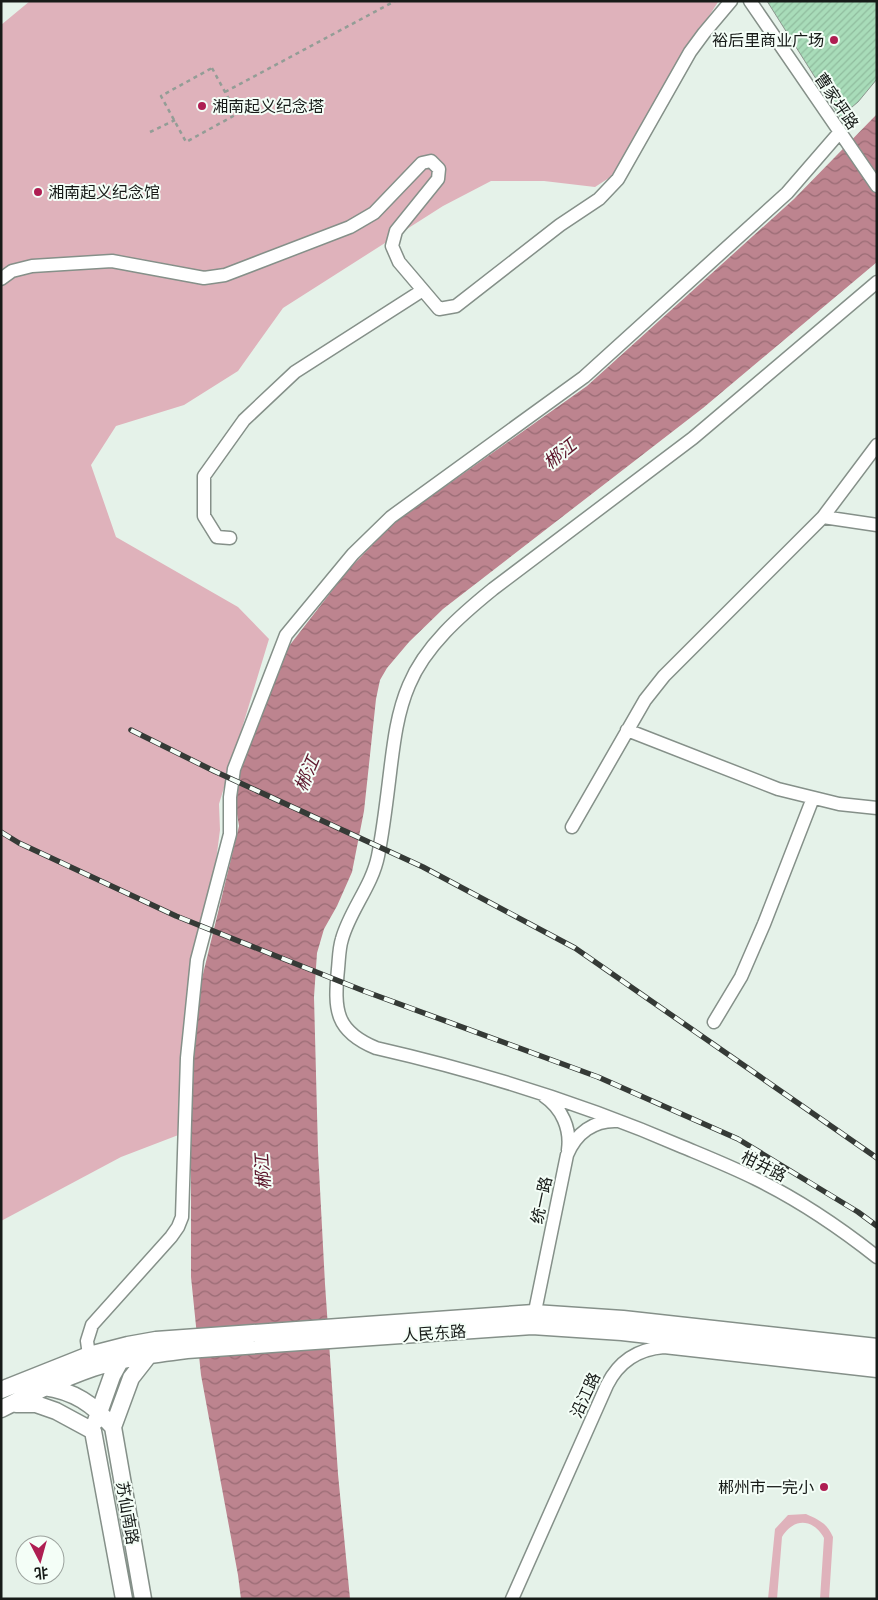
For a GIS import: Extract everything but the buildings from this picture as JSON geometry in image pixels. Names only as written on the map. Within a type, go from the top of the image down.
[{"type":"main road","name":"人民东路","points":[[3,1389],[89,1355],[128,1345],[186,1344],[533,1320],[623,1319],[877,1348]]},
{"type":"main road","name":"人民东路","points":[[533,1320],[877,1361]]},
{"type":"main road","name":"人民东路","points":[[6,1406],[44,1387],[93,1368],[186,1344]]},
{"type":"main road","name":"苏仙南路","points":[[124,1599],[93,1432],[112,1376],[128,1345]]},
{"type":"main road","name":"苏仙南路","points":[[143,1599],[114,1427],[132,1378],[149,1355]]},
{"type":"main road","points":[[3,1389],[44,1387],[64,1390],[99,1410],[114,1427]]},
{"type":"main road","points":[[6,1406],[36,1404],[74,1419],[93,1432]]},
{"type":"street","points":[[1,279],[12,271],[32,266],[112,261],[204,278],[225,275],[350,227],[374,213],[422,163],[431,161],[439,169],[438,179],[396,231],[392,246],[399,262],[439,309],[456,306],[560,224],[599,199],[618,179],[690,52],[731,1]]},
{"type":"street","name":"曹家坪路","points":[[750,1],[877,186]]},
{"type":"street","points":[[89,1355],[87,1341],[92,1325],[171,1237],[182,1217],[188,1058],[197,960],[230,834],[230,797],[234,769],[286,636],[353,554],[391,517],[584,377],[786,193],[839,133]]},
{"type":"street","name":"柑井路","points":[[877,282],[693,438],[500,583],[468,610],[427,652],[409,684],[399,716],[393,746],[386,812],[377,859],[365,893],[351,916],[342,940],[336,992],[340,1019],[348,1032],[359,1042],[532,1090],[627,1123],[755,1178],[783,1193],[838,1228],[877,1257]]},
{"type":"street","points":[[230,538],[217,537],[204,516],[204,476],[244,420],[295,372],[423,290]]},
{"type":"street","points":[[572,827],[645,700],[664,676],[823,517],[877,445]]},
{"type":"street","points":[[823,517],[877,525]]},
{"type":"street","points":[[627,730],[778,789],[813,798],[877,808]]},
{"type":"street","points":[[714,1022],[741,977],[764,924],[813,798]]},
{"type":"street","points":[[532,1090],[547,1098],[563,1117],[568,1136],[567,1155]]},
{"type":"street","name":"统一路","points":[[533,1320],[567,1155],[575,1140],[586,1129],[602,1122],[627,1123]]},
{"type":"street","name":"沿江路","points":[[512,1599],[607,1385],[616,1370],[629,1358],[646,1350],[664,1346],[877,1371]]},
{"type":"path","points":[[226,92],[395,1]]},
{"type":"path","points":[[212,68],[226,92],[237,114],[186,142],[161,96],[212,68]]},
{"type":"path","points":[[150,132],[175,120]]},
{"type":"shaded area","points":[[30,1],[718,2],[662,89],[612,176],[595,187],[544,181],[491,181],[443,206],[283,308],[238,371],[184,405],[116,426],[91,465],[116,537],[238,607],[269,639],[219,804],[220,830],[216,861],[193,958],[181,1134],[121,1157],[1,1221],[1,25]]},
{"type":"shaded area","points":[[806,1514],[825,1525],[833,1537],[829,1599],[820,1599],[824,1538],[814,1527],[803,1523],[792,1526],[782,1537],[777,1599],[768,1599],[775,1529],[788,1515]]},
{"type":"water","name":"郴江","points":[[877,114],[877,262],[703,408],[443,609],[409,642],[387,668],[380,680],[376,699],[364,811],[352,872],[337,906],[324,929],[317,953],[314,997],[318,1151],[325,1284],[338,1474],[350,1599],[241,1599],[201,1375],[191,1277],[191,1110],[195,1007],[239,826],[235,802],[240,762],[286,650],[348,570],[395,522],[587,386],[794,199]]},
{"type":"railway","points":[[131,730],[214,771],[423,867],[575,948],[877,1158]]},
{"type":"railway","points":[[1,832],[19,843],[176,916],[364,991],[598,1077],[738,1139],[858,1212],[877,1226]]},
{"type":"place","name":"裕后里商业广场","points":[[834,40]]},
{"type":"place","name":"湘南起义纪念塔","points":[[202,106]]},
{"type":"place","name":"湘南起义纪念馆","points":[[38,192]]},
{"type":"place","name":"郴州市一完小","points":[[824,1487]]}]
